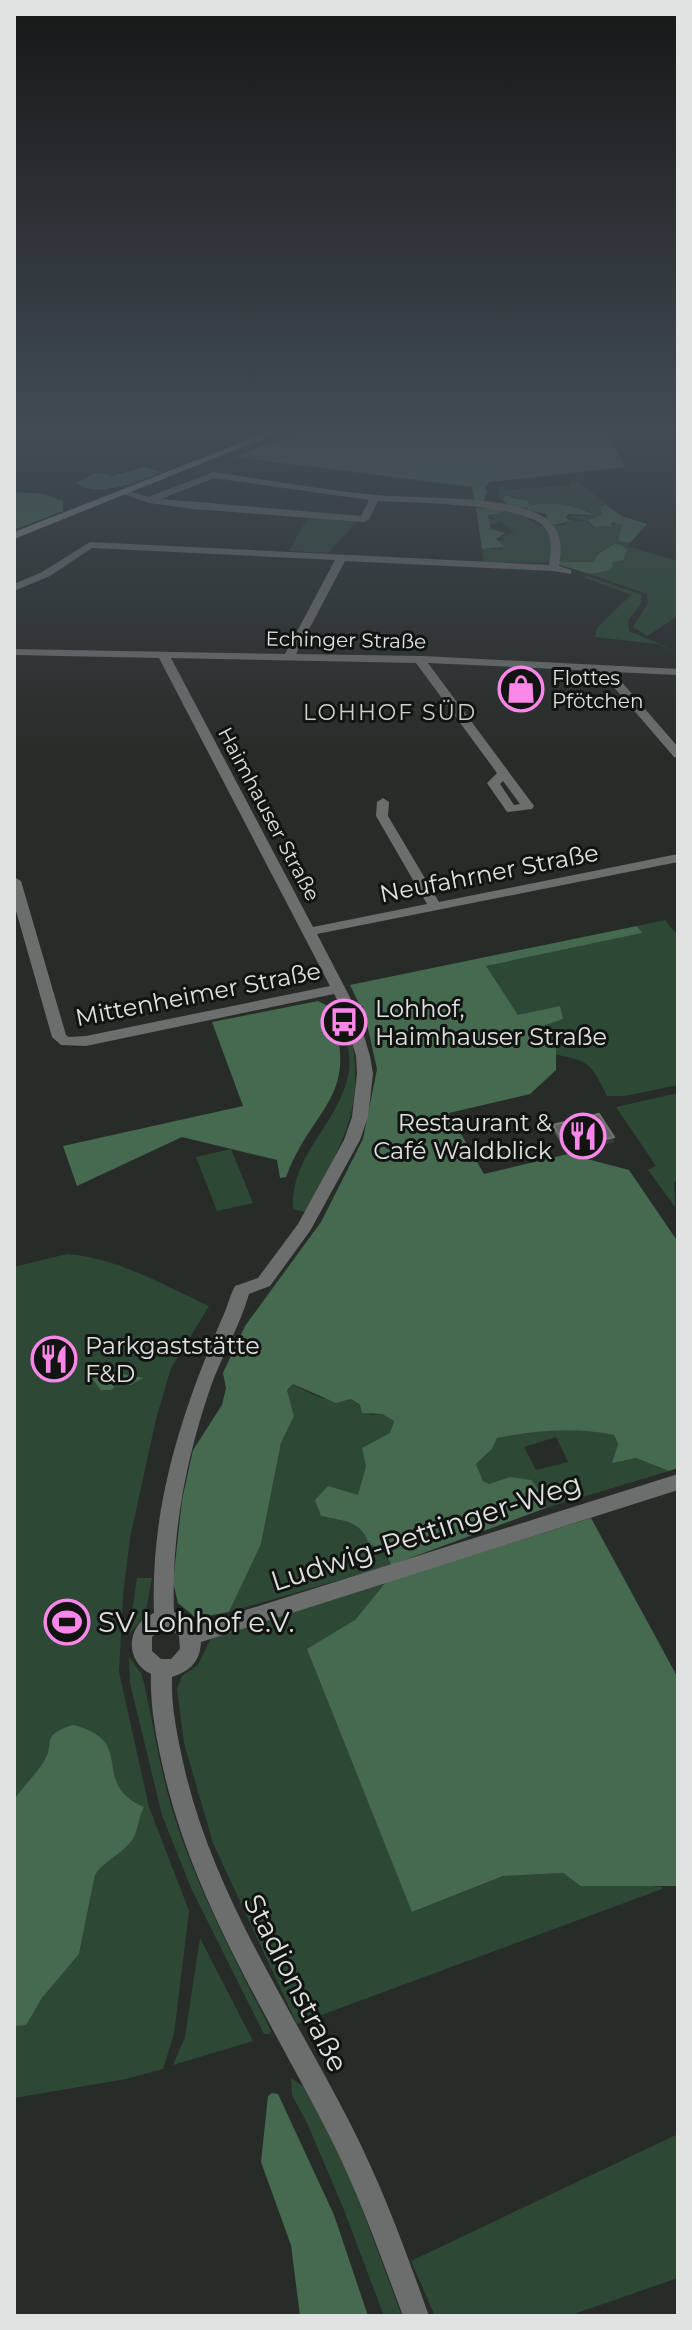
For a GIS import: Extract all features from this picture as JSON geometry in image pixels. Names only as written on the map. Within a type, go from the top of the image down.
[{"type":"street","points":[[554,538],[554,568]]},
{"type":"street","points":[[14,588],[46,574],[90,545],[554,568],[567,572]]},
{"type":"street","points":[[289,657],[341,558]]},
{"type":"street","name":"Echinger Straße","points":[[14,652],[423,659],[678,672]]},
{"type":"street","name":"Haimhauser Straße","points":[[164,656],[339,989]]},
{"type":"street","points":[[423,659],[422,663],[504,773]]},
{"type":"street","points":[[603,668],[678,754]]},
{"type":"street","points":[[383,802],[382,816],[435,906]]},
{"type":"street","name":"Neufahrner Straße","points":[[308,932],[678,858]]},
{"type":"street","name":"Mittenheimer Straße","points":[[14,881],[59,1037],[66,1042],[86,1041],[339,989]]},
{"type":"street","points":[[164,1621],[162,1578],[175,1485],[213,1357],[238,1306],[241,1290],[264,1282],[304,1227],[338,1169],[360,1117],[365,1074],[363,1056],[351,1014],[339,989]]},
{"type":"street","name":"Ludwig-Pettinger-Weg","points":[[192,1636],[678,1482]]},
{"type":"street","points":[[164,1621],[184,1626],[192,1636],[193,1644],[186,1658],[179,1664],[162,1668],[148,1663],[139,1647],[146,1630],[164,1621]]},
{"type":"street","name":"Stadionstraße","points":[[162,1668],[160,1688],[173,1772],[202,1862],[242,1953],[343,2136],[416,2316]]},
{"type":"green space","points":[[296,538],[342,538],[328,553],[289,551]]},
{"type":"green space","points":[[480,538],[498,538],[506,547],[482,549]]},
{"type":"green space","points":[[507,538],[551,538],[552,563],[484,562],[482,549],[502,549],[506,545],[496,542]]},
{"type":"green space","points":[[553,538],[619,538],[618,541],[630,543],[627,546],[678,561],[678,616],[647,636],[633,627],[648,603],[647,594],[590,574],[621,560],[625,555],[614,544],[597,555],[594,562],[558,562]]},
{"type":"green space","points":[[619,538],[635,538],[630,543],[618,541]]},
{"type":"green space","points":[[614,544],[627,550],[623,560],[613,562],[611,570],[590,574],[557,564],[594,562],[597,555]]},
{"type":"green space","points":[[583,577],[642,595],[641,603],[628,621],[629,631],[678,652],[657,644],[595,637],[597,628],[631,595]]},
{"type":"green space","points":[[665,920],[678,936],[678,1085],[625,1096],[607,1096],[588,1065],[554,1054],[556,1047],[553,1040],[546,1038],[542,1026],[546,1022],[518,1015],[485,966],[641,933],[637,926]]},
{"type":"green space","points":[[637,926],[642,933],[486,966],[518,1015],[560,1006],[563,1019],[542,1026],[546,1037],[553,1040],[556,1047],[556,1070],[530,1094],[449,1113],[484,1174],[568,1154],[629,1170],[678,1242],[678,1468],[669,1471],[636,1458],[612,1463],[618,1444],[614,1435],[556,1430],[497,1438],[492,1449],[476,1464],[483,1481],[489,1484],[510,1477],[531,1480],[541,1493],[546,1508],[391,1565],[385,1550],[369,1544],[356,1526],[321,1516],[315,1500],[328,1486],[358,1495],[366,1466],[362,1448],[390,1433],[394,1421],[382,1414],[362,1413],[360,1405],[351,1399],[336,1403],[293,1384],[287,1390],[294,1416],[281,1443],[261,1544],[229,1612],[196,1618],[178,1603],[173,1582],[182,1500],[193,1450],[222,1405],[226,1388],[223,1373],[245,1326],[321,1222],[363,1139],[377,1069],[363,1006],[360,1006],[350,985]]},
{"type":"green space","points":[[318,1001],[328,1006],[338,1036],[340,1061],[337,1081],[286,1177],[280,1178],[277,1160],[182,1137],[77,1186],[63,1146],[243,1106],[212,1022]]},
{"type":"green space","points":[[349,1027],[355,1080],[348,1124],[305,1212],[293,1209],[294,1189],[300,1171],[344,1090],[349,1066],[344,1028]]},
{"type":"green space","points":[[678,1093],[675,1207],[648,1170],[656,1166],[616,1107]]},
{"type":"green space","points":[[231,1149],[253,1203],[217,1211],[196,1157]]},
{"type":"green space","name":"SV Lohhof e.V.","points":[[67,1254],[122,1267],[209,1306],[171,1368],[156,1419],[130,1538],[119,1672],[149,1807],[189,1911],[174,2034],[163,2069],[126,2079],[14,2098],[14,2026],[26,2024],[42,1998],[79,1954],[95,1875],[109,1859],[92,1864],[14,2018],[14,1267]]},
{"type":"green space","points":[[95,1366],[143,1378],[131,1385],[118,1384],[111,1390],[101,1390],[88,1374]]},
{"type":"green space","points":[[293,1384],[329,1400],[351,1399],[371,1415],[382,1414],[394,1421],[390,1433],[366,1466],[358,1496],[328,1486],[321,1516],[356,1526],[369,1544],[385,1550],[391,1565],[229,1612],[261,1544],[281,1443],[294,1416],[287,1390]]},
{"type":"green space","points":[[582,1429],[614,1435],[618,1444],[613,1462],[636,1458],[669,1471],[546,1508],[541,1493],[510,1477],[489,1485],[483,1481],[476,1464],[492,1449],[497,1438],[537,1430]],"holes":[[[556,1437],[568,1462],[536,1470],[524,1447]]]},
{"type":"green space","points":[[591,1518],[678,1678],[678,1886],[581,1886],[563,1873],[503,1876],[412,1912],[307,1649],[355,1620],[386,1582]]},
{"type":"green space","points":[[137,1578],[152,1578],[145,1616],[129,1634]]},
{"type":"green space","points":[[386,1582],[355,1620],[412,1912],[503,1876],[563,1873],[581,1885],[615,1883],[662,1889],[297,2024],[213,1843],[184,1743],[177,1689],[182,1676],[198,1665],[212,1636]]},
{"type":"green space","points":[[129,1657],[144,1683],[166,1788],[179,1832],[215,1919],[271,2031],[269,2034],[264,2034],[191,1888],[162,1815],[130,1683]]},
{"type":"green space","points":[[73,1725],[93,1732],[104,1741],[119,1786],[128,1797],[144,1807],[132,1840],[95,1875],[79,1954],[42,1998],[26,2025],[14,2026],[14,1800],[43,1763],[52,1737]]},
{"type":"green space","points":[[200,1938],[253,2041],[173,2065],[185,2037]]},
{"type":"green space","points":[[291,2078],[304,2087],[349,2174],[402,2316],[384,2316],[344,2210],[292,2095]]},
{"type":"green space","points":[[278,2094],[334,2215],[368,2316],[300,2316],[291,2245],[261,2162],[268,2096]]},
{"type":"green space","points":[[678,2134],[678,2278],[568,2316],[435,2316],[411,2261]]},
{"type":"building","name":"Restaurant & Café Waldblick","points":[[599,1114],[614,1137],[568,1148],[553,1125]]},
{"type":"place","name":"Flottes Pfötchen","points":[[521,689]]},
{"type":"place","name":"Lohhof, Haimhauser Straße","points":[[344,1022]]},
{"type":"place","name":"Restaurant & Café Waldblick","points":[[583,1136]]},
{"type":"place","name":"Parkgaststätte F&D","points":[[54,1359]]},
{"type":"place","name":"SV Lohhof e.V.","points":[[67,1622]]},
{"type":"district","name":"LOHHOF SÜD","points":[[390,712]]}]
